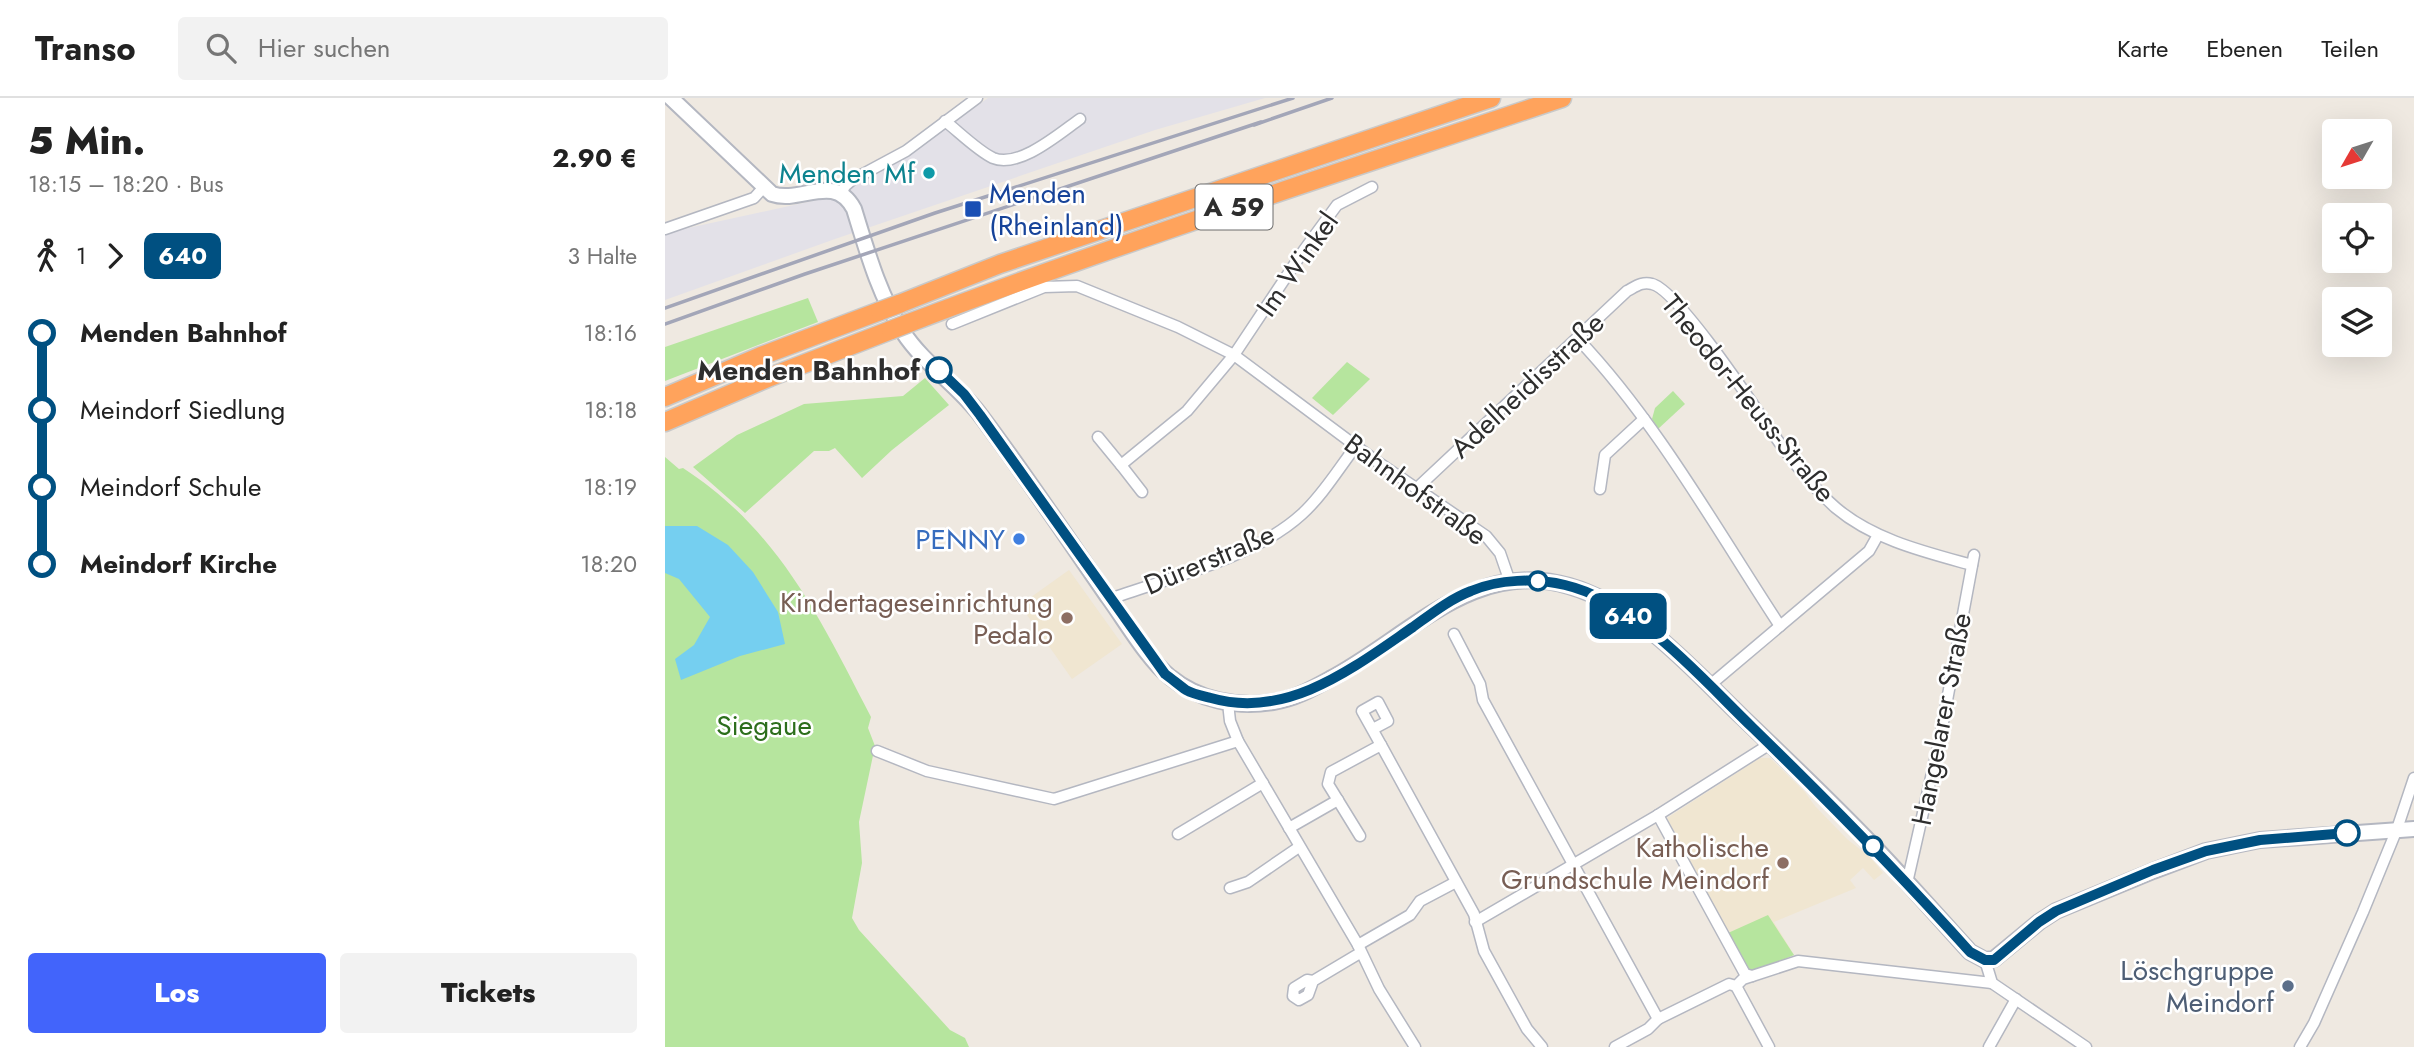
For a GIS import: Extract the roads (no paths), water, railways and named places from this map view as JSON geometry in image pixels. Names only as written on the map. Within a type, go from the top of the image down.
[{"type":"highway","name":"A 59","points":[[665,397],[761,356],[1000,264],[1491,98]]},
{"type":"highway","name":"A 59","points":[[665,422],[770,377],[1007,286],[1562,98]]},
{"type":"main road","points":[[671,98],[772,194],[786,197],[829,190],[841,194],[853,209],[884,299],[916,349],[964,394],[1165,674],[1188,691],[1228,703],[1270,703],[1287,699],[1345,671],[1449,602],[1472,590],[1510,582],[1563,584],[1603,600],[1638,622],[1770,744],[1907,883],[1970,952],[1985,960],[1994,960],[2026,931],[2056,911],[2206,851],[2260,840],[2414,829]]},
{"type":"street","points":[[841,194],[852,180],[906,151],[977,98]]},
{"type":"street","points":[[945,121],[987,155],[1002,160],[1041,148],[1080,118]]},
{"type":"street","name":"Im Winkel","points":[[1234,355],[1337,205],[1372,187]]},
{"type":"street","points":[[665,229],[754,198],[763,188]]},
{"type":"street","name":"Adelheidisstraße","points":[[1416,489],[1627,291],[1640,284]]},
{"type":"street","name":"Theodor-Heuss-Straße","points":[[1640,284],[1652,284],[1664,290],[1739,383],[1774,436],[1815,488],[1858,524],[1878,535],[1973,560]]},
{"type":"street","name":"Bahnhofstraße","points":[[952,324],[1044,287],[1077,286],[1178,327],[1234,355],[1356,446],[1486,536],[1500,553],[1510,582]]},
{"type":"street","points":[[1578,338],[1613,375],[1644,419],[1780,625]]},
{"type":"street","points":[[1121,465],[1187,411],[1234,355]]},
{"type":"street","points":[[1600,489],[1605,456],[1644,419]]},
{"type":"street","points":[[1098,437],[1142,492]]},
{"type":"street","name":"Dürerstraße","points":[[1110,599],[1220,560],[1284,528],[1305,512],[1356,446]]},
{"type":"street","points":[[1709,686],[1869,551],[1878,535]]},
{"type":"street","name":"Hangelarer Straße","points":[[1907,883],[1940,738],[1973,560]]},
{"type":"street","points":[[1454,634],[1480,684],[1483,700],[1658,1018]]},
{"type":"street","points":[[1228,703],[1230,721],[1238,741],[1359,949],[1379,989],[1415,1047]]},
{"type":"street","points":[[1373,729],[1474,914],[1484,951],[1527,1029],[1542,1047]]},
{"type":"street","points":[[877,751],[927,771],[1054,799],[1238,741]]},
{"type":"street","points":[[1475,922],[1658,815],[1770,744]]},
{"type":"street","points":[[1360,836],[1328,784],[1331,772],[1381,745]]},
{"type":"street","points":[[2300,1047],[2320,1010],[2397,830],[2414,778]]},
{"type":"street","points":[[1178,834],[1263,783]]},
{"type":"street","points":[[1289,828],[1338,800]]},
{"type":"street","points":[[1658,815],[1745,974],[1752,975]]},
{"type":"street","points":[[1230,888],[1256,877],[1299,847]]},
{"type":"street","points":[[1313,981],[1409,915],[1420,901],[1456,883]]},
{"type":"street","points":[[1985,960],[1992,983]]},
{"type":"street","points":[[1736,986],[1752,975],[1798,961],[1992,983],[2086,1047]]},
{"type":"street","points":[[1615,1047],[1649,1029],[1658,1018],[1729,985],[1736,986]]},
{"type":"street","points":[[1736,986],[1769,1047]]},
{"type":"street","points":[[1989,1047],[2016,999]]},
{"type":"water","points":[[665,526],[697,526],[728,545],[753,572],[778,612],[785,644],[740,656],[681,680],[675,659],[694,645],[710,617],[679,579],[665,573]]},
{"type":"railway","points":[[665,308],[935,213],[1293,98]]},
{"type":"railway","points":[[1254,125],[1332,98]]},
{"type":"railway","points":[[665,324],[805,274],[1261,122]]},
{"type":"place","name":"Menden Mf","points":[[929,173]]},
{"type":"place","name":"Menden (Rheinland)","points":[[973,209]]},
{"type":"place","name":"Menden Bahnhof","points":[[939,370]]},
{"type":"place","name":"PENNY","points":[[1019,539]]},
{"type":"place","name":"Kindertageseinrichtung Pedalo","points":[[1067,618]]},
{"type":"place","name":"Katholische Grundschule Meindorf","points":[[1783,863]]},
{"type":"place","name":"Löschgruppe Meindorf","points":[[2288,986]]},
{"type":"park label","name":"Siegaue","points":[[764,725]]}]
